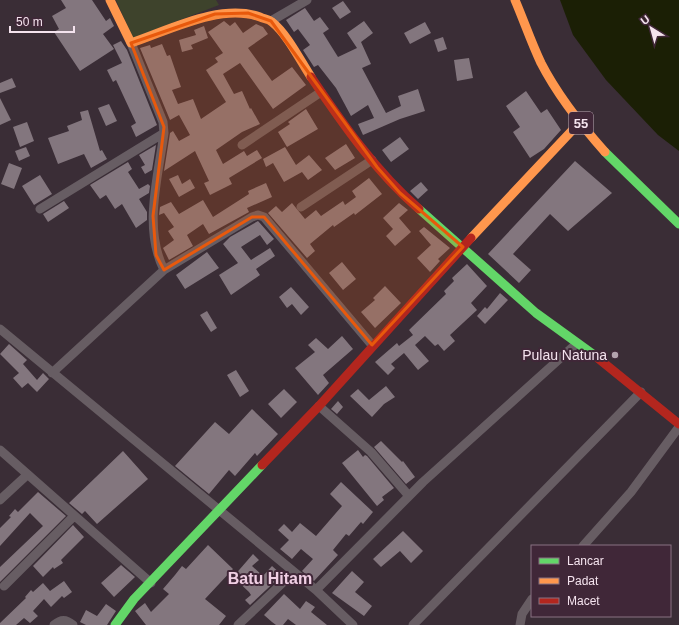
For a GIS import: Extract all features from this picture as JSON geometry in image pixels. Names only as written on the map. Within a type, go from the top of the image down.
[{"type":"main road","points":[[110,0],[131,43],[216,14],[234,12],[248,13],[271,21],[282,33],[321,92],[372,160],[400,193],[536,313],[605,364],[679,424]]},
{"type":"main road","name":"55","points":[[516,0],[546,71],[580,122],[614,162],[679,224]]},
{"type":"main road","points":[[115,625],[134,599],[319,406],[372,345],[462,247],[580,122]]},
{"type":"street","points":[[271,21],[307,0]]},
{"type":"street","points":[[131,43],[161,114],[164,133],[153,216],[156,255],[164,270]]},
{"type":"street","points":[[242,145],[321,92]]},
{"type":"street","points":[[40,209],[164,133]]},
{"type":"street","points":[[301,207],[372,160]]},
{"type":"street","points":[[52,373],[164,270],[252,217],[258,215],[269,220],[372,345]]},
{"type":"street","points":[[0,329],[218,511],[316,590],[352,625]]},
{"type":"street","points":[[316,590],[409,496],[576,344]]},
{"type":"street","points":[[413,625],[641,392]]},
{"type":"street","points":[[319,406],[371,452],[409,496]]},
{"type":"street","points":[[584,545],[631,492],[679,427]]},
{"type":"street","points":[[0,450],[151,582]]},
{"type":"street","points":[[0,500],[27,475]]},
{"type":"street","points":[[4,586],[74,516]]},
{"type":"street","points":[[238,625],[294,572]]},
{"type":"street","points":[[520,625],[522,614],[531,600]]},
{"type":"street","points":[[54,625],[66,620],[73,625]]},
{"type":"highlighted area","points":[[248,13],[271,21],[377,167],[400,193],[463,247],[372,345],[264,217],[252,217],[164,270],[156,255],[153,216],[164,127],[131,43],[215,14]]},
{"type":"shaded area","points":[[116,0],[216,0],[219,5],[133,38]]},
{"type":"shaded area","points":[[560,0],[679,0],[679,151],[658,135],[606,80],[573,35]]},
{"type":"building","points":[[61,0],[92,0],[106,21],[110,18],[114,26],[103,34],[114,49],[80,71],[54,32],[59,29],[52,16],[66,8]]},
{"type":"building","points":[[343,1],[351,12],[340,19],[332,8]]},
{"type":"building","points":[[305,8],[314,21],[320,17],[329,29],[323,33],[338,57],[357,48],[347,33],[364,21],[373,33],[361,42],[371,64],[362,68],[386,113],[401,106],[398,96],[418,89],[425,111],[400,119],[363,135],[358,124],[374,118],[368,105],[351,116],[336,88],[318,65],[314,67],[303,50],[310,45],[298,29],[294,32],[286,20]]},
{"type":"building","points":[[224,21],[230,26],[235,22],[243,33],[256,24],[263,27],[268,34],[248,48],[272,81],[292,67],[306,85],[273,109],[240,63],[223,74],[234,94],[242,91],[250,109],[251,108],[260,124],[242,132],[216,150],[223,164],[244,151],[247,156],[257,150],[262,158],[229,178],[232,184],[210,195],[204,183],[209,181],[195,151],[164,171],[170,133],[173,131],[179,141],[190,135],[179,115],[170,120],[140,48],[150,45],[151,48],[162,44],[167,56],[170,55],[181,87],[172,90],[178,104],[193,99],[201,119],[226,102],[206,70],[218,62],[215,58],[223,53],[208,32]]},
{"type":"building","points":[[425,22],[431,33],[410,44],[404,33]]},
{"type":"building","points":[[204,26],[208,38],[191,45],[193,49],[182,52],[179,40],[196,35],[194,30]]},
{"type":"building","points":[[443,37],[447,49],[438,52],[434,40]]},
{"type":"building","points":[[121,41],[127,50],[157,125],[136,137],[131,126],[136,123],[116,80],[113,82],[107,70],[122,63],[113,45]]},
{"type":"building","points":[[469,58],[473,78],[457,81],[454,60]]},
{"type":"building","points":[[12,78],[16,87],[0,93],[0,83]]},
{"type":"building","points":[[526,91],[541,113],[547,109],[561,130],[544,149],[530,158],[513,132],[520,127],[506,106]]},
{"type":"building","points":[[0,98],[11,120],[0,125]]},
{"type":"building","points":[[109,104],[117,121],[106,126],[98,108]]},
{"type":"building","points":[[306,109],[318,129],[287,147],[278,132],[290,124],[288,122]]},
{"type":"building","points":[[88,110],[100,151],[102,150],[107,159],[91,168],[84,154],[58,164],[48,138],[69,131],[67,126],[82,120],[80,112]]},
{"type":"building","points":[[27,122],[34,141],[20,147],[13,127]]},
{"type":"building","points":[[400,137],[409,149],[391,162],[382,150]]},
{"type":"building","points":[[346,144],[355,158],[335,170],[325,158]]},
{"type":"building","points":[[156,145],[152,170],[145,174],[141,167],[145,165],[139,155]]},
{"type":"building","points":[[26,147],[30,156],[19,161],[15,151]]},
{"type":"building","points":[[285,147],[296,165],[309,155],[322,170],[308,180],[302,172],[284,182],[273,163],[266,167],[263,159]]},
{"type":"building","points":[[575,161],[612,193],[568,231],[550,214],[513,254],[531,270],[519,283],[488,254]]},
{"type":"building","points":[[128,162],[132,169],[128,172],[139,189],[148,184],[150,186],[149,193],[139,199],[147,212],[147,220],[136,228],[122,204],[115,209],[106,195],[100,199],[90,185]]},
{"type":"building","points":[[9,163],[22,168],[14,189],[1,184]]},
{"type":"building","points":[[40,175],[52,194],[34,205],[22,186]]},
{"type":"building","points":[[178,175],[182,184],[190,179],[195,188],[179,197],[169,179]]},
{"type":"building","points":[[369,178],[382,194],[355,215],[354,213],[334,227],[333,225],[310,244],[315,251],[307,258],[268,213],[276,206],[282,212],[292,203],[305,219],[316,210],[321,216],[343,201],[345,205],[356,197],[352,191]]},
{"type":"building","points":[[421,182],[428,190],[418,199],[410,191]]},
{"type":"building","points":[[266,183],[272,197],[247,208],[249,212],[209,234],[203,224],[187,235],[193,246],[169,260],[163,248],[174,240],[168,231],[174,227],[164,213],[159,215],[160,207],[171,202],[179,214],[203,200],[213,217],[249,194],[248,191]]},
{"type":"building","points":[[64,201],[69,208],[48,222],[43,214]]},
{"type":"building","points":[[399,203],[408,210],[399,218],[411,232],[395,246],[386,236],[393,229],[383,218]]},
{"type":"building","points":[[258,221],[274,239],[267,245],[260,235],[241,247],[251,260],[270,248],[275,256],[256,269],[260,275],[231,295],[219,275],[238,263],[223,244],[230,237]]},
{"type":"building","points":[[424,227],[450,248],[438,259],[440,261],[430,272],[417,258],[431,245],[419,231]]},
{"type":"building","points":[[207,252],[219,268],[185,289],[176,275]]},
{"type":"building","points":[[342,262],[356,279],[343,290],[329,273]]},
{"type":"building","points":[[467,264],[487,286],[471,303],[477,310],[450,335],[455,341],[444,351],[438,344],[435,346],[425,336],[415,345],[429,361],[418,370],[404,353],[391,364],[395,368],[388,375],[375,362],[397,343],[399,346],[413,335],[409,330],[446,294],[444,291],[454,281],[452,278]]},
{"type":"building","points":[[385,286],[401,303],[375,328],[361,312],[375,300],[373,298]]},
{"type":"building","points":[[291,287],[309,307],[301,315],[292,304],[287,308],[279,297]]},
{"type":"building","points":[[500,293],[508,300],[485,324],[477,316],[485,307],[487,309]]},
{"type":"building","points":[[207,311],[217,328],[211,332],[200,315]]},
{"type":"building","points":[[342,336],[353,349],[323,375],[329,383],[318,395],[295,368],[315,352],[308,345],[316,338],[328,349]]},
{"type":"building","points":[[9,344],[27,360],[23,364],[37,380],[43,373],[49,379],[37,392],[28,383],[22,388],[13,378],[19,373],[0,354]]},
{"type":"building","points":[[236,370],[249,391],[240,397],[227,375]]},
{"type":"building","points":[[386,386],[395,397],[384,404],[372,417],[350,396],[358,389],[369,400]]},
{"type":"building","points":[[284,389],[297,402],[281,418],[268,404]]},
{"type":"building","points":[[338,401],[343,407],[337,414],[331,409]]},
{"type":"building","points":[[252,409],[278,434],[257,456],[255,453],[235,476],[229,470],[209,494],[175,466],[215,422],[229,434]]},
{"type":"building","points":[[381,441],[402,462],[403,461],[415,477],[406,484],[374,447]]},
{"type":"building","points":[[358,450],[363,457],[365,455],[367,456],[394,488],[382,497],[384,500],[377,506],[342,463]]},
{"type":"building","points":[[123,451],[148,479],[97,524],[85,511],[82,514],[69,503]]},
{"type":"building","points":[[341,482],[373,512],[363,524],[361,522],[349,536],[346,534],[333,550],[338,555],[314,581],[302,571],[313,559],[301,549],[292,559],[280,549],[289,540],[278,530],[284,524],[292,532],[300,523],[316,536],[342,506],[330,494]]},
{"type":"building","points":[[38,492],[66,516],[0,582],[0,567],[43,526],[30,513],[0,546],[0,528],[11,517],[9,516],[15,509],[18,512]]},
{"type":"building","points":[[73,525],[84,537],[61,560],[63,563],[54,569],[53,567],[43,577],[33,566]]},
{"type":"building","points":[[403,531],[423,551],[411,563],[400,551],[381,567],[373,559]]},
{"type":"building","points":[[208,545],[233,569],[205,599],[226,616],[219,625],[146,625],[135,611],[145,603],[151,612],[169,594],[163,589],[182,566],[186,569]]},
{"type":"building","points":[[253,554],[259,560],[252,566],[263,576],[272,566],[282,575],[250,605],[245,600],[251,595],[233,577]]},
{"type":"building","points":[[121,565],[135,577],[114,597],[101,583]]},
{"type":"building","points":[[352,571],[364,582],[355,592],[372,606],[364,616],[332,593]]},
{"type":"building","points":[[64,581],[72,592],[64,598],[62,596],[51,607],[44,599],[33,611],[38,616],[30,623],[24,618],[16,625],[0,625],[0,623],[26,598],[25,597],[31,590],[33,592],[43,583],[50,591]]},
{"type":"building","points":[[284,594],[300,609],[306,601],[315,607],[311,612],[327,625],[296,625],[288,619],[283,625],[276,625],[264,615]]},
{"type":"building","points":[[106,604],[116,611],[107,625],[86,625],[80,622],[86,610],[97,616]]},
{"type":"traffic: fast","points":[[605,152],[679,224]]},
{"type":"traffic: fast","points":[[419,209],[536,313],[594,355]]},
{"type":"traffic: fast","points":[[115,625],[134,599],[262,465]]},
{"type":"traffic: slow","points":[[110,0],[131,43],[178,25],[228,13],[245,14],[268,20],[278,27],[283,33],[311,77]]},
{"type":"traffic: slow","points":[[515,0],[537,55],[555,87],[570,110],[605,152]]},
{"type":"traffic: slow","points":[[471,238],[580,122]]},
{"type":"traffic: jam","points":[[311,77],[360,146],[388,179],[419,209]]},
{"type":"traffic: jam","points":[[262,465],[319,406],[471,238]]},
{"type":"traffic: jam","points":[[594,355],[679,424]]},
{"type":"place","name":"Pulau Natuna","points":[[615,355]]},
{"type":"district","name":"Batu Hitam","points":[[270,578]]}]
